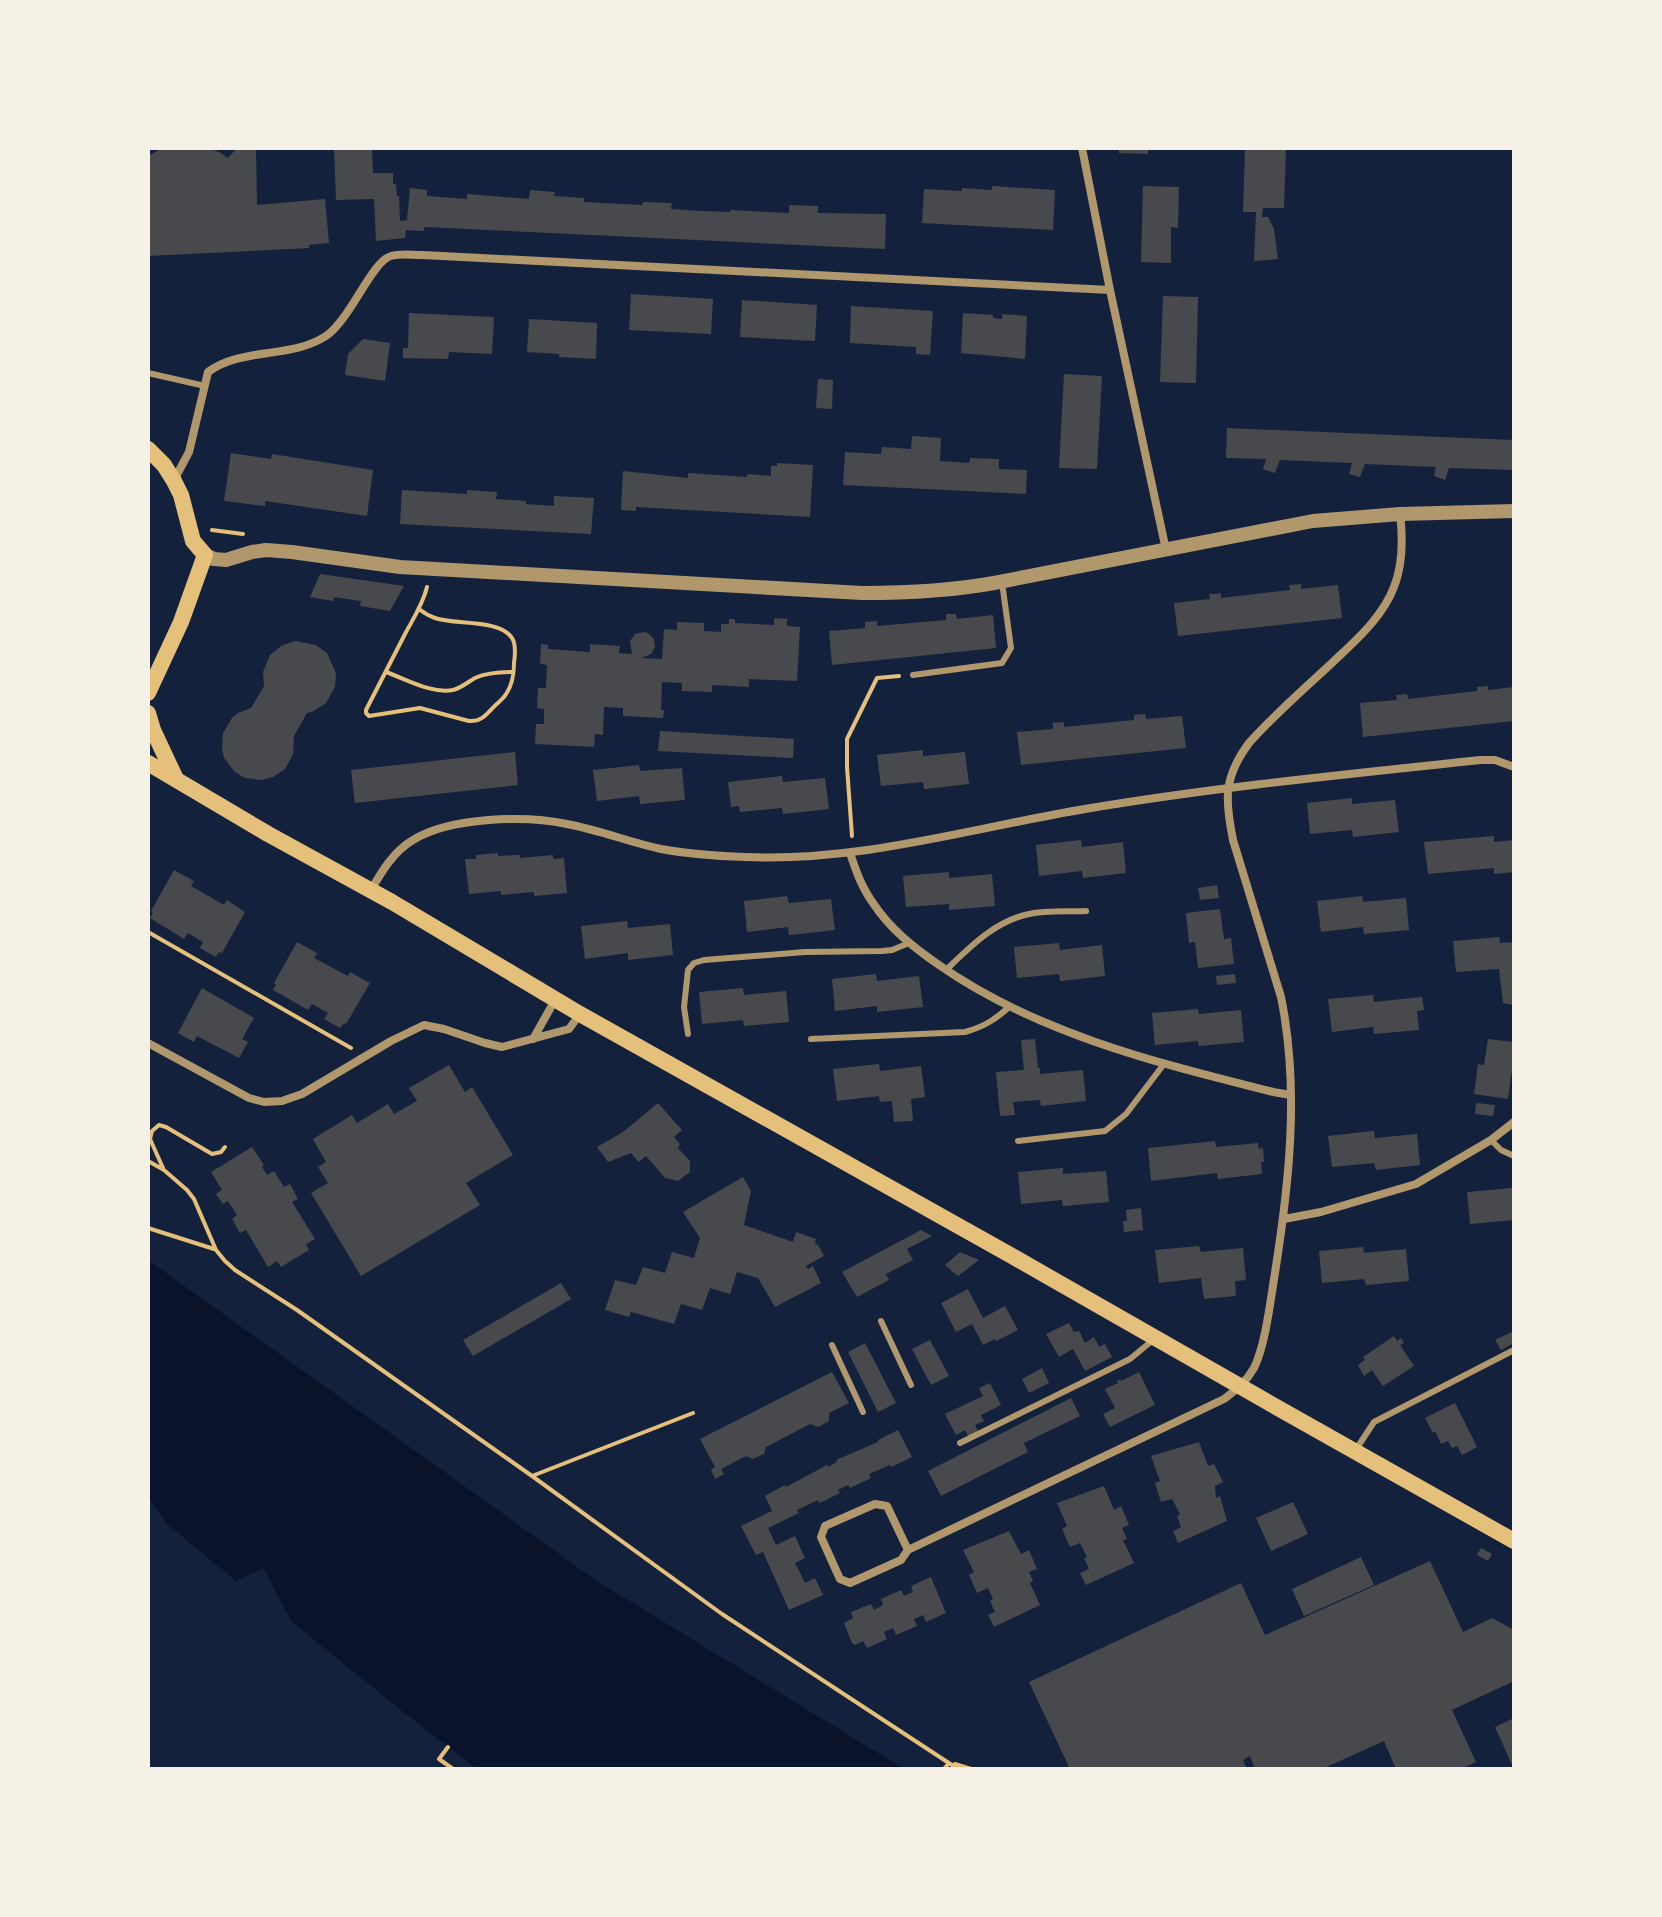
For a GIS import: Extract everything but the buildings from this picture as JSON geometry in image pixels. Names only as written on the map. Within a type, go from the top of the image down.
[{"type":"main road","points":[[148,449],[174,481],[181,495],[193,541],[205,555],[181,622],[148,693]]},
{"type":"main road","points":[[148,713],[176,780]]},
{"type":"main road","points":[[148,763],[580,1014],[1514,1541]]},
{"type":"street","points":[[1082,148],[1166,550]]},
{"type":"street","points":[[174,481],[189,452],[208,372],[218,365],[275,353],[326,336],[342,321],[382,260],[390,256],[401,254],[1110,290]]},
{"type":"street","points":[[205,555],[226,560],[266,550],[413,568],[862,593],[931,592],[1002,582],[1313,521],[1400,514],[1514,511]]},
{"type":"street","points":[[908,1550],[887,1506],[880,1503],[825,1526],[822,1531],[821,1537],[840,1579],[850,1583],[901,1560],[908,1550],[1224,1399],[1241,1386],[1254,1367],[1271,1299],[1284,1219],[1291,1095],[1286,1019],[1277,979],[1233,840],[1228,787],[1234,765],[1249,743],[1365,631],[1385,605],[1399,570],[1402,538],[1400,514]]},
{"type":"street","points":[[371,890],[383,868],[413,839],[453,826],[508,818],[571,824],[684,853],[801,858],[916,843],[1035,817],[1228,787],[1481,760],[1495,760],[1514,767]]},
{"type":"street","points":[[850,853],[861,883],[884,919],[909,943],[946,970],[1009,1007],[1075,1034],[1164,1064],[1291,1095]]},
{"type":"street","points":[[533,1039],[555,999]]},
{"type":"street","points":[[148,1043],[249,1098],[264,1102],[282,1101],[302,1094],[424,1025],[502,1047],[569,1029],[580,1014]]},
{"type":"street","points":[[1284,1219],[1321,1212],[1416,1184],[1491,1140],[1514,1122]]},
{"type":"lane","points":[[148,373],[205,386]]},
{"type":"lane","points":[[913,675],[1002,663],[1011,648],[1002,582]]},
{"type":"lane","points":[[946,970],[974,943],[1014,919],[1042,912],[1086,911]]},
{"type":"lane","points":[[688,1034],[685,994],[688,970],[694,963],[805,952],[882,951],[909,943]]},
{"type":"lane","points":[[811,1039],[965,1032],[983,1027],[1009,1007]]},
{"type":"lane","points":[[1018,1141],[1105,1131],[1126,1114],[1164,1064]]},
{"type":"lane","points":[[1491,1140],[1501,1150],[1514,1156]]},
{"type":"lane","points":[[881,1321],[911,1385]]},
{"type":"lane","points":[[960,1443],[1130,1359],[1156,1338]]},
{"type":"lane","points":[[832,1345],[863,1412]]},
{"type":"lane","points":[[1355,1451],[1374,1422],[1514,1350]]},
{"type":"path","points":[[188,528],[255,536],[266,550]]},
{"type":"path","points":[[419,609],[434,618],[494,626],[513,638],[512,684],[506,696],[485,717],[469,721],[420,708],[369,716],[366,713],[425,597],[427,587]]},
{"type":"path","points":[[386,672],[436,690],[453,690],[487,674],[513,672]]},
{"type":"path","points":[[850,853],[847,739],[877,678],[913,675]]},
{"type":"path","points":[[148,932],[366,1056]]},
{"type":"path","points":[[164,1170],[150,1139],[152,1131],[159,1125],[212,1154],[221,1152],[225,1147]]},
{"type":"path","points":[[148,1161],[187,1190],[216,1250],[235,1270],[297,1310],[722,1614],[958,1769]]},
{"type":"path","points":[[148,1228],[216,1250]]},
{"type":"path","points":[[532,1476],[693,1413]]},
{"type":"path","points":[[448,1747],[439,1759],[453,1769]]},
{"type":"path","points":[[944,1769],[949,1763]]},
{"type":"path","points":[[949,1763],[971,1769]]},
{"type":"water","points":[[148,1260],[597,1581],[904,1769],[477,1769],[291,1621],[263,1568],[236,1581],[168,1525],[148,1497]]}]
